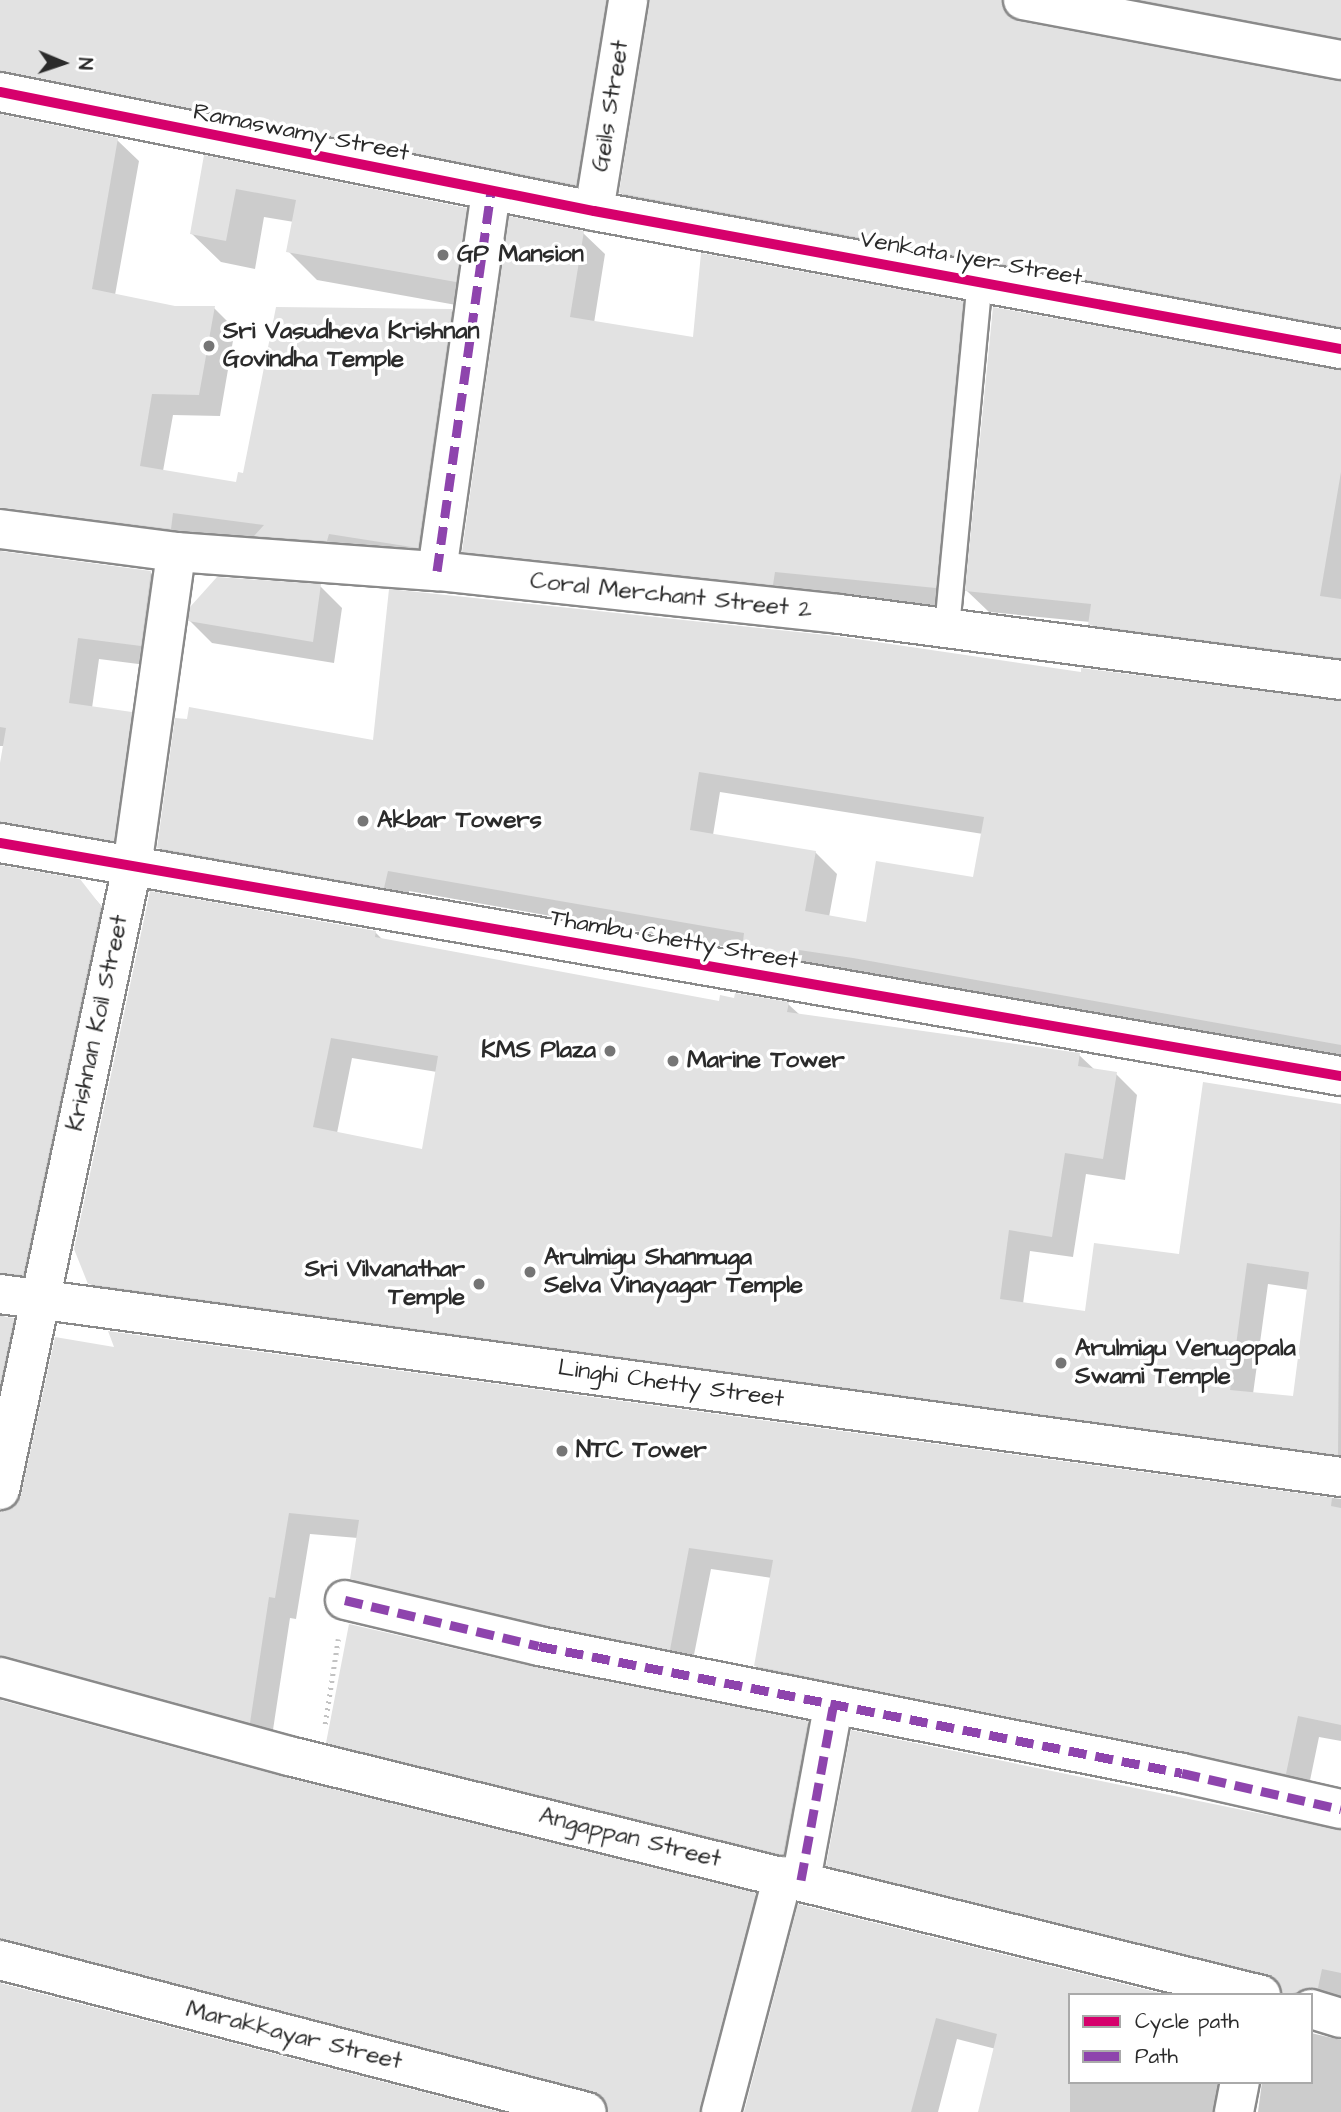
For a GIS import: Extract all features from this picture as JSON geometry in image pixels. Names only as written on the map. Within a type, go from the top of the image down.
[{"type":"street","name":"Geils Street","points":[[594,211],[628,0]]},
{"type":"street","points":[[1023,0],[1341,60]]},
{"type":"street","name":"Ramaswamy Street","points":[[0,92],[594,211]]},
{"type":"street","points":[[436,571],[491,191]]},
{"type":"street","name":"Venkata Iyer Street","points":[[594,211],[1341,349]]},
{"type":"street","name":"Coral Merchant Street 2","points":[[0,529],[176,552],[436,571],[947,628],[1341,680]]},
{"type":"street","name":"Krishnan Koil Street","points":[[0,1490],[37,1300],[132,867],[176,552]]},
{"type":"street","name":"Thambu Chetty Street","points":[[0,843],[1341,1076]]},
{"type":"street","name":"Linghi Chetty Street","points":[[0,1294],[1341,1476]]},
{"type":"street","points":[[345,1600],[538,1646],[833,1707],[1182,1773],[1341,1809]]},
{"type":"street","name":"Angappan Street","points":[[0,1676],[319,1763],[1252,1993]]},
{"type":"street","points":[[721,2112],[792,1878],[833,1707]]},
{"type":"street","name":"Marakkayar Street","points":[[0,1960],[587,2112]]},
{"type":"street","points":[[1313,2010],[1341,2018]]},
{"type":"street","points":[[1234,2112],[1240,2084]]},
{"type":"lane","points":[[947,628],[980,282]]},
{"type":"path","points":[[319,1763],[345,1600]]},
{"type":"building","points":[[0,0],[606,0],[576,185],[0,71]]},
{"type":"building","points":[[649,0],[1002,0],[1008,16],[1019,21],[1341,81],[1341,327],[619,193]]},
{"type":"building","points":[[1141,0],[1341,0],[1341,38]]},
{"type":"building","points":[[0,114],[118,138],[92,289],[175,306],[215,306],[199,395],[152,394],[140,466],[236,482],[238,472],[243,473],[276,307],[452,309],[418,548],[329,534],[327,541],[254,536],[264,525],[173,513],[171,529],[0,508]]},
{"type":"building","points":[[204,155],[467,208],[456,282],[286,252],[296,200],[236,189],[226,241],[190,234]]},
{"type":"building","points":[[509,216],[584,231],[570,317],[693,337],[701,253],[963,301],[936,588],[775,572],[773,585],[462,552]]},
{"type":"building","points":[[993,307],[1341,370],[1341,472],[1320,596],[1341,599],[1341,658],[1088,625],[1091,604],[965,591]]},
{"type":"building","points":[[0,551],[151,571],[141,646],[78,638],[69,703],[132,712],[114,841],[0,822],[0,763],[6,728],[0,727]]},
{"type":"building","points":[[217,577],[321,584],[313,642],[188,621],[190,607]]},
{"type":"building","points":[[389,589],[836,636],[1081,672],[1081,668],[1341,701],[1341,1045],[853,958],[799,950],[797,959],[742,950],[744,933],[388,871],[384,888],[157,848],[175,718],[187,719],[189,707],[373,740]],"holes":[[[699,772],[984,817],[973,877],[876,861],[866,922],[805,911],[816,851],[690,830]]]},
{"type":"building","points":[[0,865],[80,879],[101,906],[23,1275],[0,1273]]},
{"type":"building","points":[[150,891],[376,931],[375,937],[719,1001],[720,995],[734,998],[735,993],[789,1002],[787,1012],[1080,1053],[1078,1066],[1117,1072],[1103,1159],[1065,1153],[1052,1237],[1009,1230],[1000,1299],[1085,1311],[1094,1243],[1179,1254],[1203,1082],[1341,1104],[1338,1455],[88,1284],[74,1249]],"holes":[[[331,1038],[438,1056],[422,1149],[313,1127]],[[1247,1263],[1309,1272],[1293,1396],[1230,1390]]]},
{"type":"building","points":[[0,1316],[14,1318],[0,1384]]},
{"type":"building","points":[[108,1331],[1332,1498],[1331,1506],[1341,1508],[1341,1725],[1298,1716],[1286,1774],[754,1666],[773,1560],[689,1548],[670,1650],[544,1625],[350,1579],[359,1520],[289,1513],[275,1598],[269,1597],[250,1723],[0,1656],[0,1511],[16,1505],[21,1495],[55,1337],[114,1347]]},
{"type":"building","points":[[349,1624],[535,1667],[808,1721],[783,1855],[326,1743]]},
{"type":"building","points":[[0,1700],[284,1777],[756,1893],[700,2112],[608,2112],[603,2097],[592,2091],[0,1939]]},
{"type":"building","points":[[851,1730],[1341,1830],[1341,1973],[1322,1969],[1318,1988],[1281,1993],[1277,1980],[1266,1974],[826,1866]]},
{"type":"building","points":[[798,1904],[1160,1993],[1068,1993],[1070,2112],[978,2112],[997,2034],[936,2018],[911,2112],[744,2112]]},
{"type":"building","points":[[0,1983],[500,2112],[0,2112]]},
{"type":"marked path","points":[[437,571],[491,191]]},
{"type":"marked path","points":[[345,1600],[539,1646],[1182,1773],[1341,1809]]},
{"type":"marked path","points":[[801,1880],[833,1707]]},
{"type":"cycle path","points":[[0,92],[594,211],[1341,349]]},
{"type":"cycle path","points":[[0,843],[1341,1076]]},
{"type":"place","name":"GP Mansion","points":[[443,255]]},
{"type":"place","name":"Sri Vasudheva Krishnan Govindha Temple","points":[[209,346]]},
{"type":"place","name":"Akbar Towers","points":[[363,821]]},
{"type":"place","name":"KMS Plaza","points":[[610,1051]]},
{"type":"place","name":"Marine Tower","points":[[673,1061]]},
{"type":"place","name":"Arulmigu Shanmuga Selva Vinayagar Temple","points":[[530,1272]]},
{"type":"place","name":"Sri Vilvanathar Temple","points":[[479,1284]]},
{"type":"place","name":"Arulmigu Venugopala Swami Temple","points":[[1061,1363]]},
{"type":"place","name":"NTC Tower","points":[[562,1451]]}]
